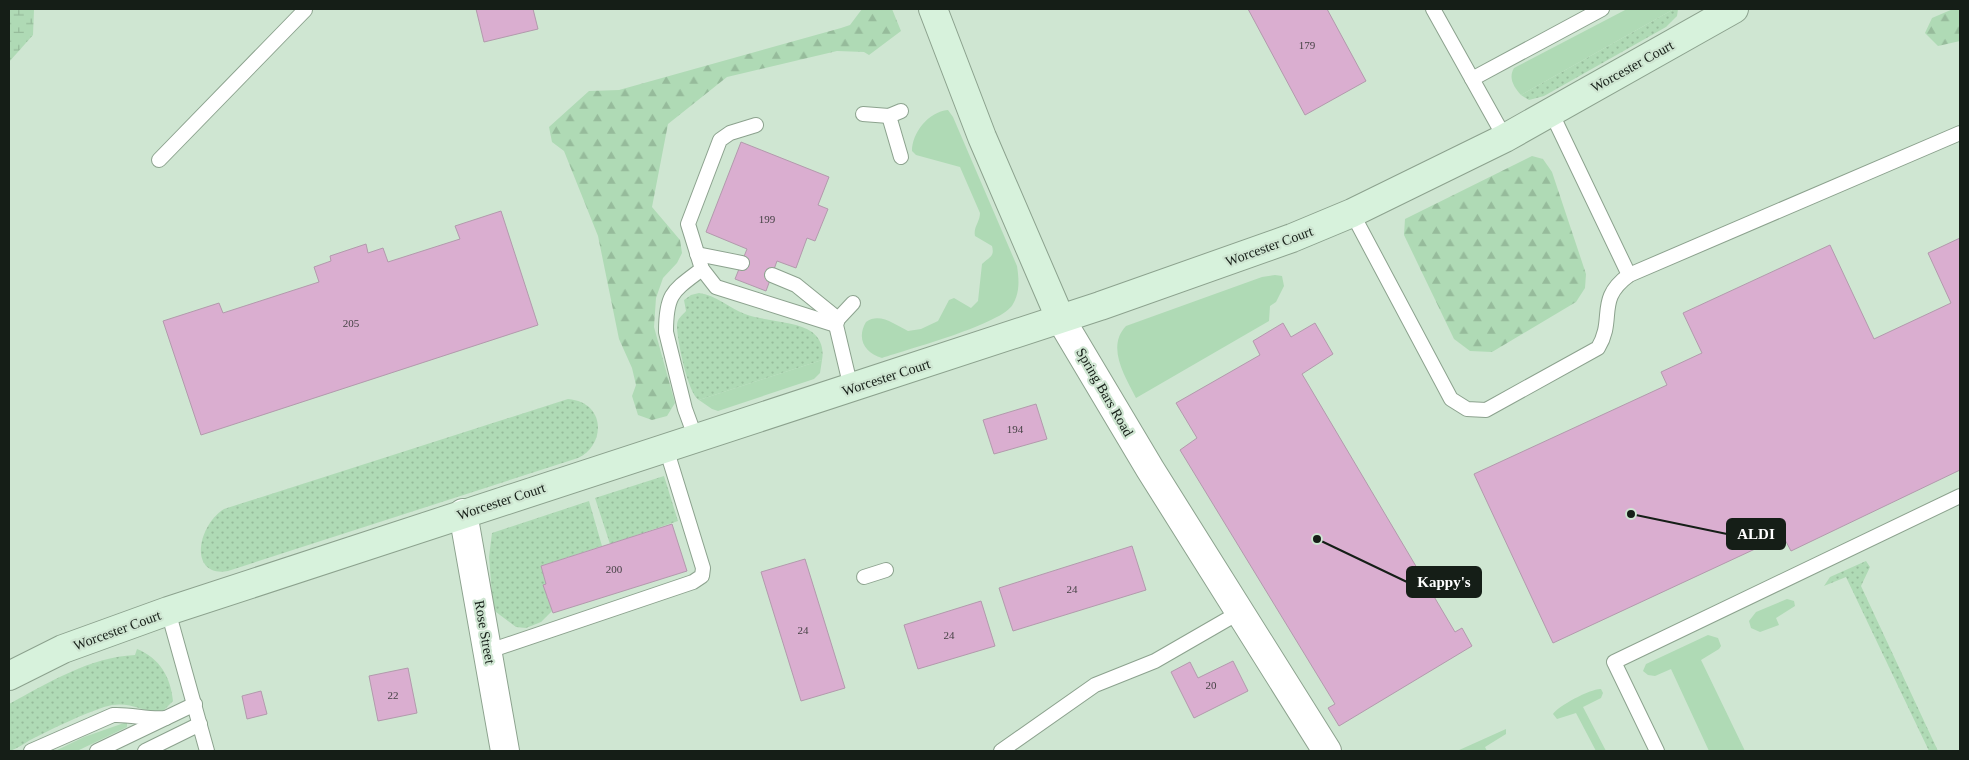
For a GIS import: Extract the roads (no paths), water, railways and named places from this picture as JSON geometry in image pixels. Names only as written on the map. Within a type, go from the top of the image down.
[{"type":"street","name":"Spring Bars Road","points":[[933,9],[982,137],[1060,318],[1327,751]]},
{"type":"street","name":"Worcester Court","points":[[9,676],[63,649],[168,611],[851,388],[1196,273],[1292,238],[1352,213],[1504,138],[1734,9]]},
{"type":"street","name":"Rose Street","points":[[463,514],[489,651],[505,751]]},
{"type":"lane","points":[[1433,9],[1504,138]]},
{"type":"lane","points":[[1472,80],[1602,9]]},
{"type":"lane","points":[[159,160],[305,10]]},
{"type":"lane","points":[[1551,112],[1628,275]]},
{"type":"lane","points":[[863,114],[895,113],[902,157]]},
{"type":"lane","points":[[756,125],[730,133],[720,140],[688,224],[702,269],[716,287],[837,322]]},
{"type":"lane","points":[[1352,213],[1451,399],[1467,409],[1486,410],[1598,348],[1604,338],[1609,296],[1616,284],[1628,275],[1960,133]]},
{"type":"lane","points":[[697,254],[742,263]]},
{"type":"lane","points":[[696,439],[666,332],[666,320],[667,307],[675,290],[702,269]]},
{"type":"lane","points":[[772,275],[796,285],[837,322],[851,388]]},
{"type":"lane","points":[[837,322],[853,303]]},
{"type":"lane","points":[[489,651],[693,582],[702,576],[703,568],[666,448]]},
{"type":"lane","points":[[1657,751],[1614,662],[1960,496]]},
{"type":"lane","points":[[864,577],[886,570]]},
{"type":"lane","points":[[168,611],[207,751]]},
{"type":"lane","points":[[1001,751],[1095,685],[1155,661],[1240,612]]},
{"type":"lane","points":[[97,751],[195,704]]},
{"type":"lane","points":[[31,751],[113,715],[128,714],[150,719],[166,718]]},
{"type":"lane","points":[[145,751],[200,724]]},
{"type":"place","name":"ALDI","points":[[1631,514]]},
{"type":"place","name":"Kappy's","points":[[1317,539]]}]
